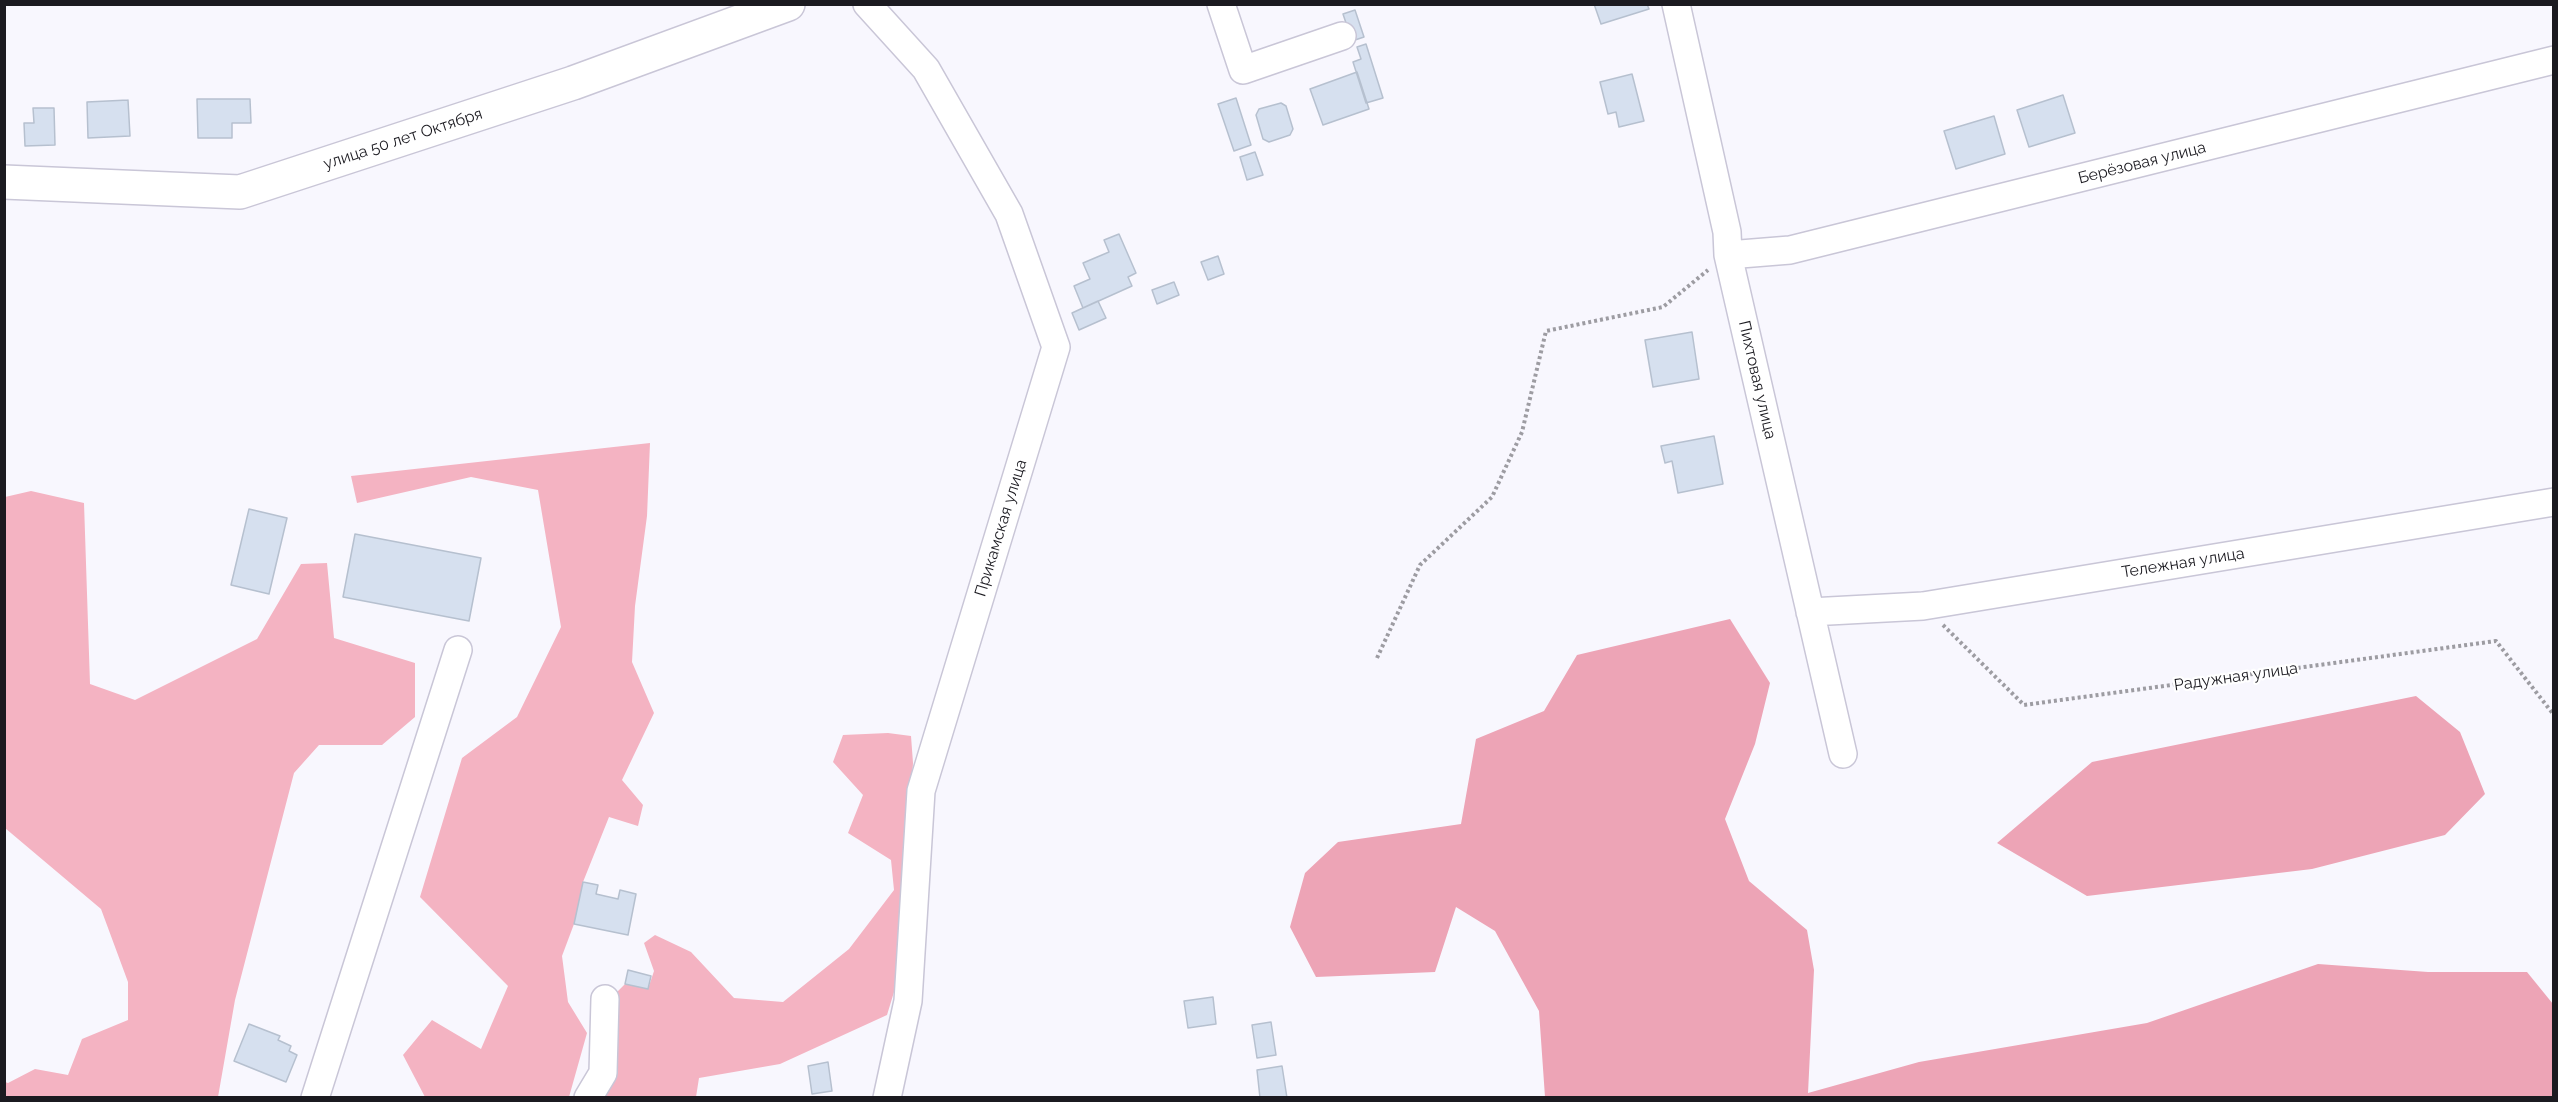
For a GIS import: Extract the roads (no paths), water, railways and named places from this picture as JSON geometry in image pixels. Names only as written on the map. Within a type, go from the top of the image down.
[{"type":"main road","name":"улица 50 лет Октября","points":[[4,182],[240,192],[573,83],[788,4]]},
{"type":"street","name":"Прикамская улица","points":[[867,4],[926,69],[1009,214],[1056,347],[921,791],[908,1001],[887,1098]]},
{"type":"street","points":[[1221,4],[1242,70],[1341,36]]},
{"type":"street","name":"Пихтовая улица","points":[[1676,4],[1727,232],[1728,255],[1843,754]]},
{"type":"street","name":"Берёзовая улица","points":[[1728,255],[1790,250],[2553,60]]},
{"type":"street","name":"Тележная улица","points":[[1810,612],[1923,606],[2553,502]]},
{"type":"street","points":[[315,1098],[458,650]]},
{"type":"street","points":[[588,1098],[603,1073],[605,999]]}]
